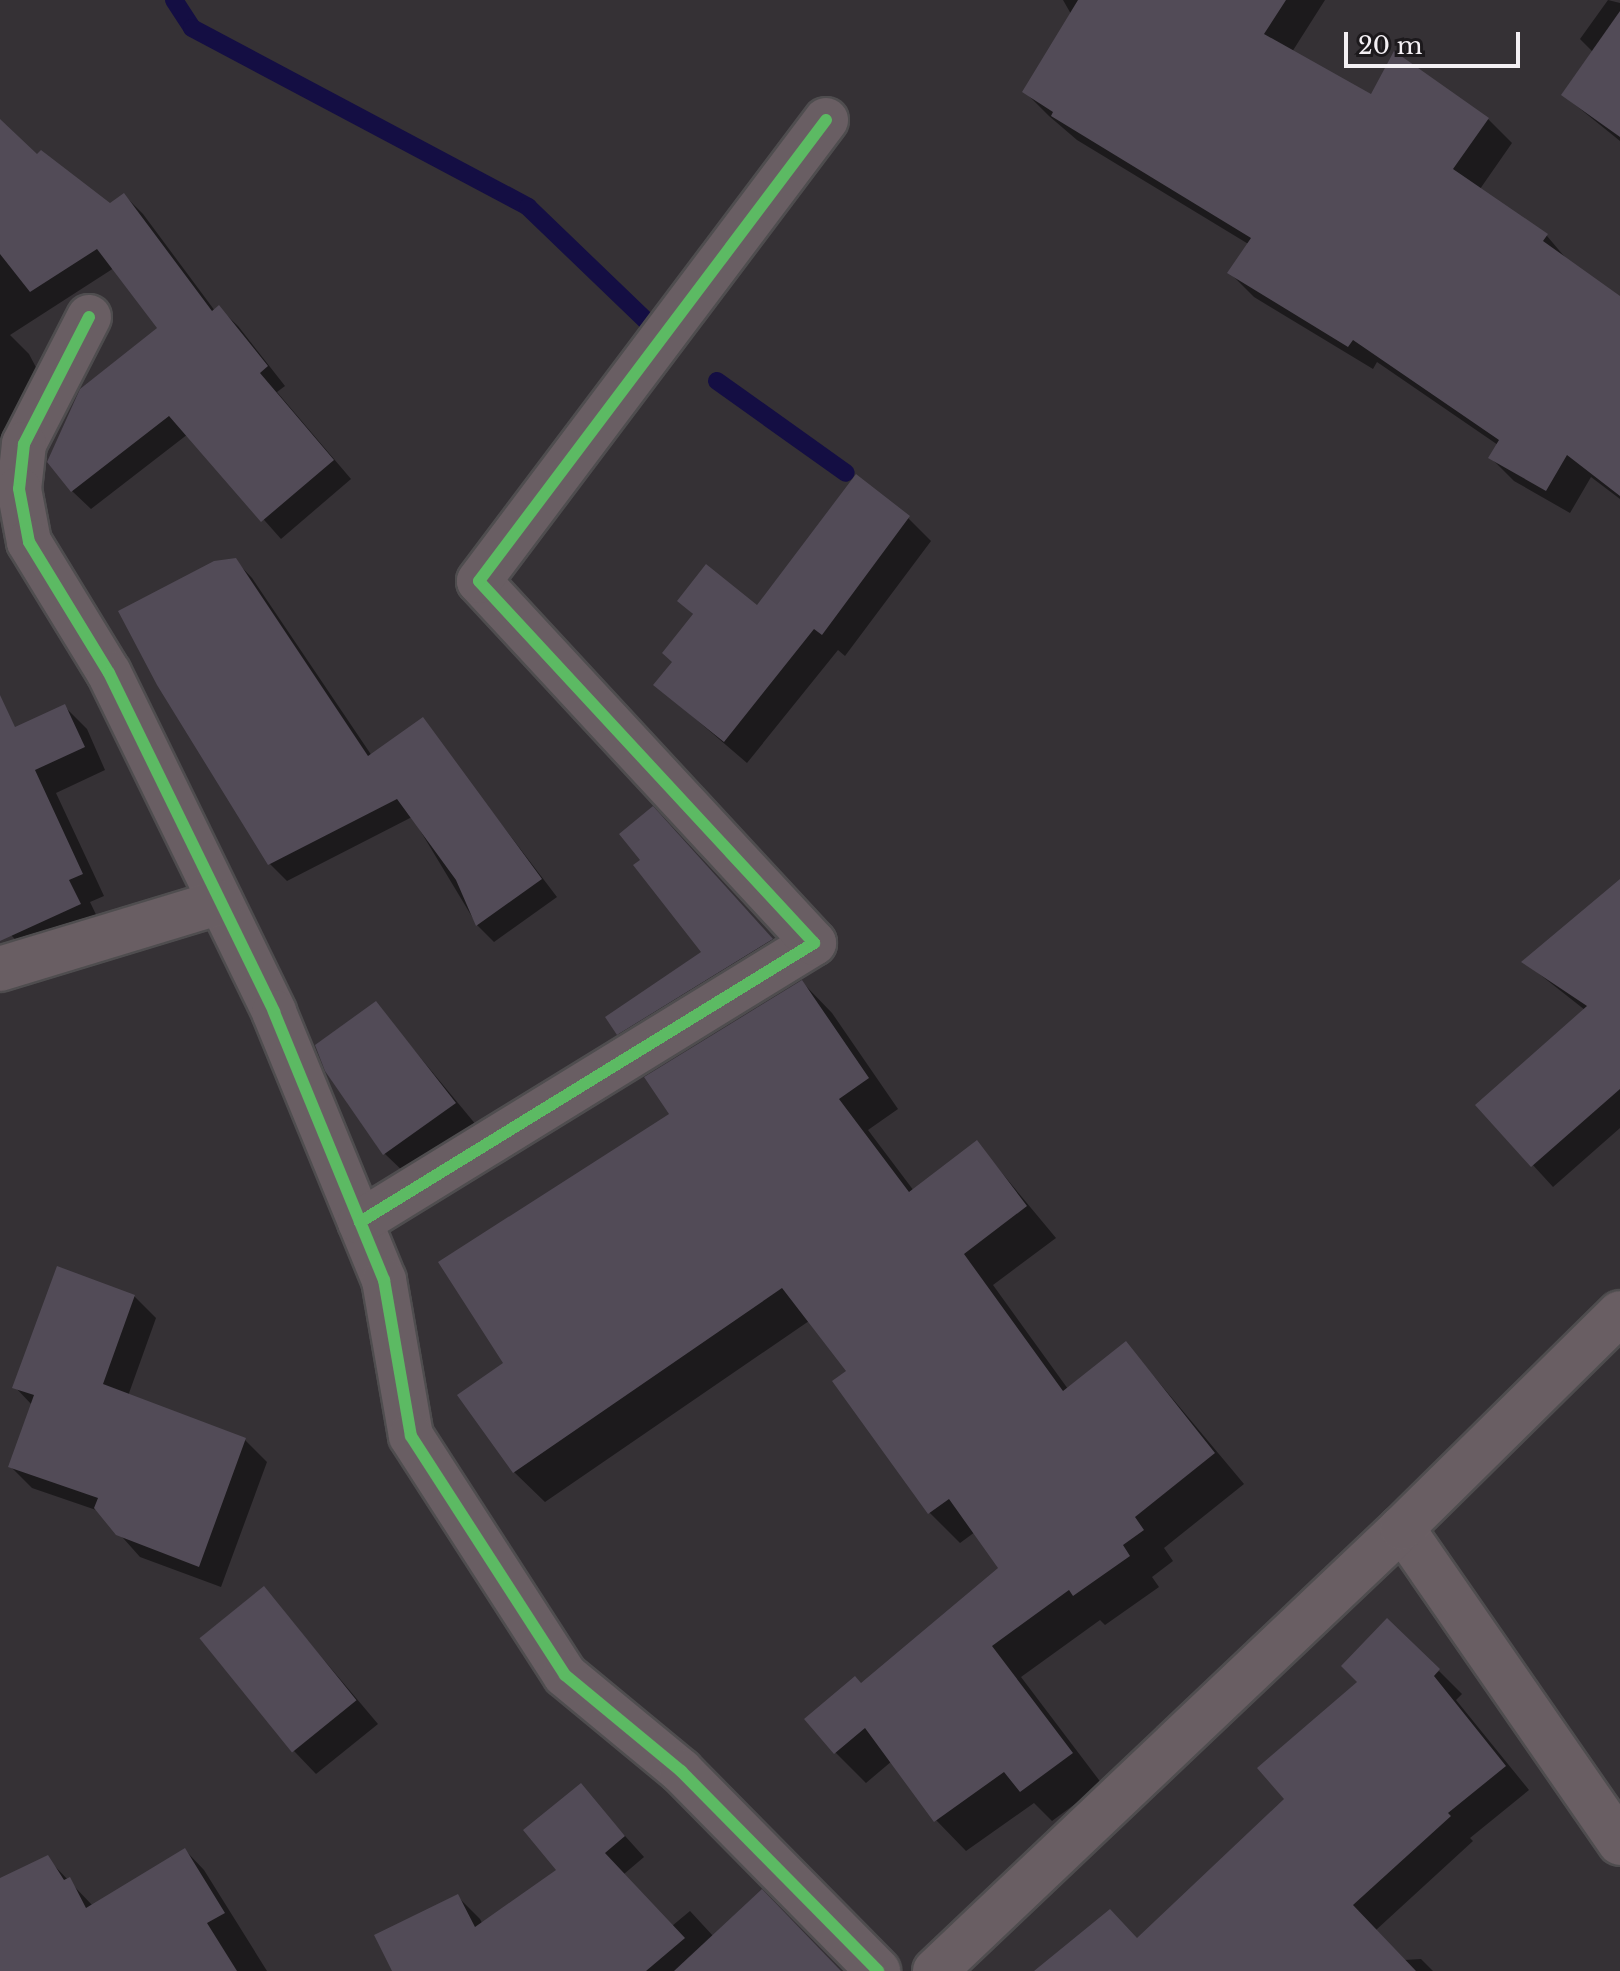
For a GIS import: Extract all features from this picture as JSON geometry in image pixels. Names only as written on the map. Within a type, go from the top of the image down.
[{"type":"street","points":[[360,1222],[814,943],[479,581],[826,120]]},
{"type":"street","points":[[89,317],[24,444],[19,489],[29,542],[109,673],[274,1012],[384,1280],[411,1436],[524,1618],[565,1675],[681,1771],[878,1971]]},
{"type":"street","points":[[0,969],[220,902]]},
{"type":"street","points":[[935,1971],[1402,1528],[1620,1313]]},
{"type":"street","points":[[1402,1528],[1620,1843]]},
{"type":"building","points":[[1078,0],[1286,0],[1264,34],[1371,94],[1394,51],[1489,118],[1453,169],[1548,234],[1543,241],[1620,296],[1620,496],[1567,455],[1546,491],[1488,458],[1499,440],[1353,340],[1348,347],[1227,273],[1251,238],[1051,116],[1053,112],[1022,92]]},
{"type":"building","points":[[1620,11],[1620,137],[1561,95]]},
{"type":"building","points":[[0,119],[37,154],[41,150],[110,203],[124,193],[212,311],[219,305],[268,366],[260,373],[334,460],[261,522],[169,416],[71,492],[47,462],[80,389],[157,328],[97,249],[30,292],[0,254]]},
{"type":"building","points":[[856,474],[910,516],[822,635],[814,629],[724,742],[653,685],[672,662],[662,653],[693,614],[677,601],[706,564],[757,605]]},
{"type":"building","points":[[236,558],[368,756],[423,717],[542,879],[476,926],[456,880],[397,799],[268,865],[157,685],[118,611],[214,561]]},
{"type":"building","points":[[0,695],[15,727],[65,704],[85,747],[35,770],[83,874],[69,880],[81,904],[0,941]]},
{"type":"building","points":[[653,806],[773,939],[617,1035],[605,1017],[701,952],[633,865],[640,860],[619,834]]},
{"type":"building","points":[[1620,879],[1620,1089],[1531,1167],[1475,1105],[1587,1006],[1521,962]]},
{"type":"building","points":[[802,980],[869,1078],[839,1099],[909,1192],[977,1140],[1027,1206],[964,1254],[1063,1391],[1126,1341],[1215,1453],[1135,1517],[1144,1530],[1123,1545],[1130,1556],[1073,1596],[1069,1590],[992,1646],[1073,1753],[1020,1792],[1004,1772],[934,1822],[865,1728],[834,1754],[804,1719],[855,1676],[861,1683],[998,1568],[949,1499],[928,1514],[832,1381],[846,1371],[782,1288],[513,1473],[457,1395],[503,1363],[438,1262],[669,1114],[644,1077]]},
{"type":"building","points":[[376,1001],[456,1103],[383,1155],[325,1071],[315,1045]]},
{"type":"building","points":[[57,1266],[135,1295],[103,1384],[246,1438],[199,1567],[116,1535],[94,1508],[98,1498],[8,1467],[34,1395],[12,1388]]},
{"type":"building","points":[[264,1586],[357,1700],[292,1752],[199,1638]]},
{"type":"building","points":[[1387,1618],[1440,1669],[1434,1676],[1506,1766],[1448,1813],[1451,1816],[1353,1905],[1416,1971],[1034,1971],[1110,1909],[1137,1938],[1284,1799],[1257,1768],[1357,1682],[1341,1666]]},
{"type":"building","points":[[581,1783],[625,1836],[605,1853],[685,1938],[646,1971],[392,1971],[374,1935],[458,1894],[475,1927],[556,1870],[523,1830]]},
{"type":"building","points":[[185,1848],[225,1913],[207,1923],[237,1971],[0,1971],[0,1878],[48,1855],[64,1880],[70,1877],[86,1908]]},
{"type":"building","points":[[762,1889],[841,1971],[674,1971]]},
{"type":"waterway","points":[[174,0],[192,28],[528,207],[664,338]]},
{"type":"waterway","points":[[717,381],[846,473]]},
{"type":"cycle path","points":[[360,1222],[814,943],[479,581],[826,120]]},
{"type":"cycle path","points":[[89,317],[24,444],[19,489],[29,542],[109,673],[274,1012],[384,1280],[411,1436],[565,1675],[681,1771],[878,1971]]}]
